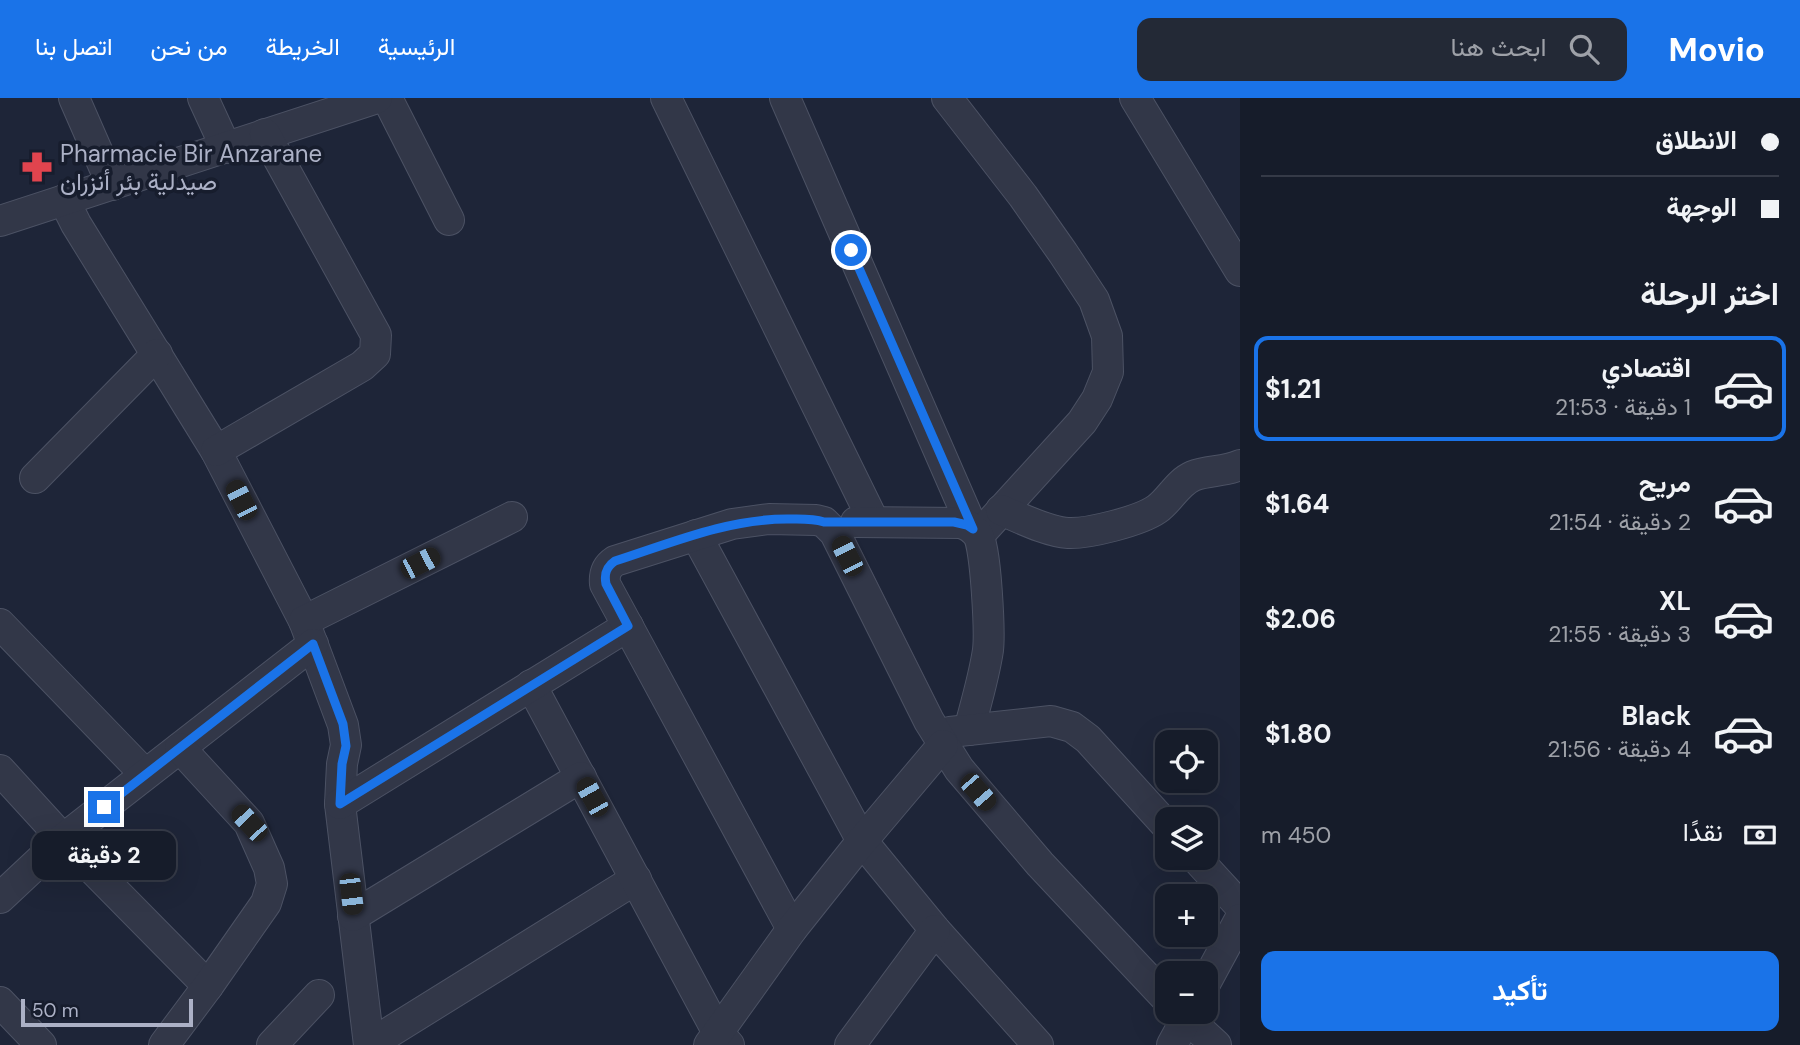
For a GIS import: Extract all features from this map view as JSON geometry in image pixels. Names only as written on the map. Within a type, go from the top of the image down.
[{"type":"street","points":[[74,98],[112,185]]},
{"type":"street","points":[[203,98],[226,148]]},
{"type":"street","points":[[0,221],[377,98]]},
{"type":"street","points":[[387,98],[449,220]]},
{"type":"street","points":[[666,98],[874,522]]},
{"type":"street","points":[[785,98],[982,543],[988,647],[969,730]]},
{"type":"street","points":[[947,98],[1023,196],[1063,253],[1094,300],[1107,336],[1108,372],[1097,398],[1082,422],[1001,510],[976,532]]},
{"type":"street","points":[[1135,98],[1240,271]]},
{"type":"street","points":[[216,451],[362,366],[375,354],[376,335],[265,134]]},
{"type":"street","points":[[64,200],[76,224],[216,451],[309,632],[343,724],[346,746],[342,764],[340,804],[369,1045],[636,879]]},
{"type":"street","points":[[35,478],[157,354]]},
{"type":"street","points":[[1001,510],[1040,526],[1068,533],[1109,527],[1146,516],[1159,508],[1181,484],[1193,476],[1240,465]]},
{"type":"street","points":[[4,885],[180,748],[309,632],[512,517]]},
{"type":"street","points":[[792,929],[606,584],[606,569],[615,561],[696,535],[732,524],[769,519],[824,522],[954,522],[967,525],[976,532]]},
{"type":"street","points":[[824,522],[835,533],[939,739],[978,792],[1040,864],[1155,983]]},
{"type":"street","points":[[696,535],[862,841],[935,930],[1038,1045]]},
{"type":"street","points":[[0,624],[145,774]]},
{"type":"street","points":[[340,804],[628,626]]},
{"type":"street","points":[[531,685],[636,879],[719,1041],[792,929],[939,739],[969,730],[1051,721],[1072,727],[1088,739],[1155,813]]},
{"type":"street","points":[[164,1045],[266,903],[271,884],[270,867],[249,823],[180,748]]},
{"type":"street","points":[[0,770],[63,839],[208,986]]},
{"type":"street","points":[[354,916],[581,777]]},
{"type":"street","points":[[1207,870],[1240,906]]},
{"type":"street","points":[[1217,961],[1240,919]]},
{"type":"street","points":[[850,1045],[935,930]]},
{"type":"street","points":[[272,1045],[319,996]]},
{"type":"street","points":[[0,1002],[41,1045]]},
{"type":"street","points":[[1172,1045],[1177,1024]]},
{"type":"street","points":[[1195,1024],[1216,1045]]},
{"type":"place","name":"Pharmacie Bir Anzarane صيدلية بئر أنزران","points":[[37,167]]},
{"type":"route","points":[[104,807],[313,644],[343,724],[346,746],[342,764],[340,804],[628,626],[604,577],[606,569],[615,561],[732,524],[769,519],[824,522],[954,522],[973,529],[851,250]]}]
